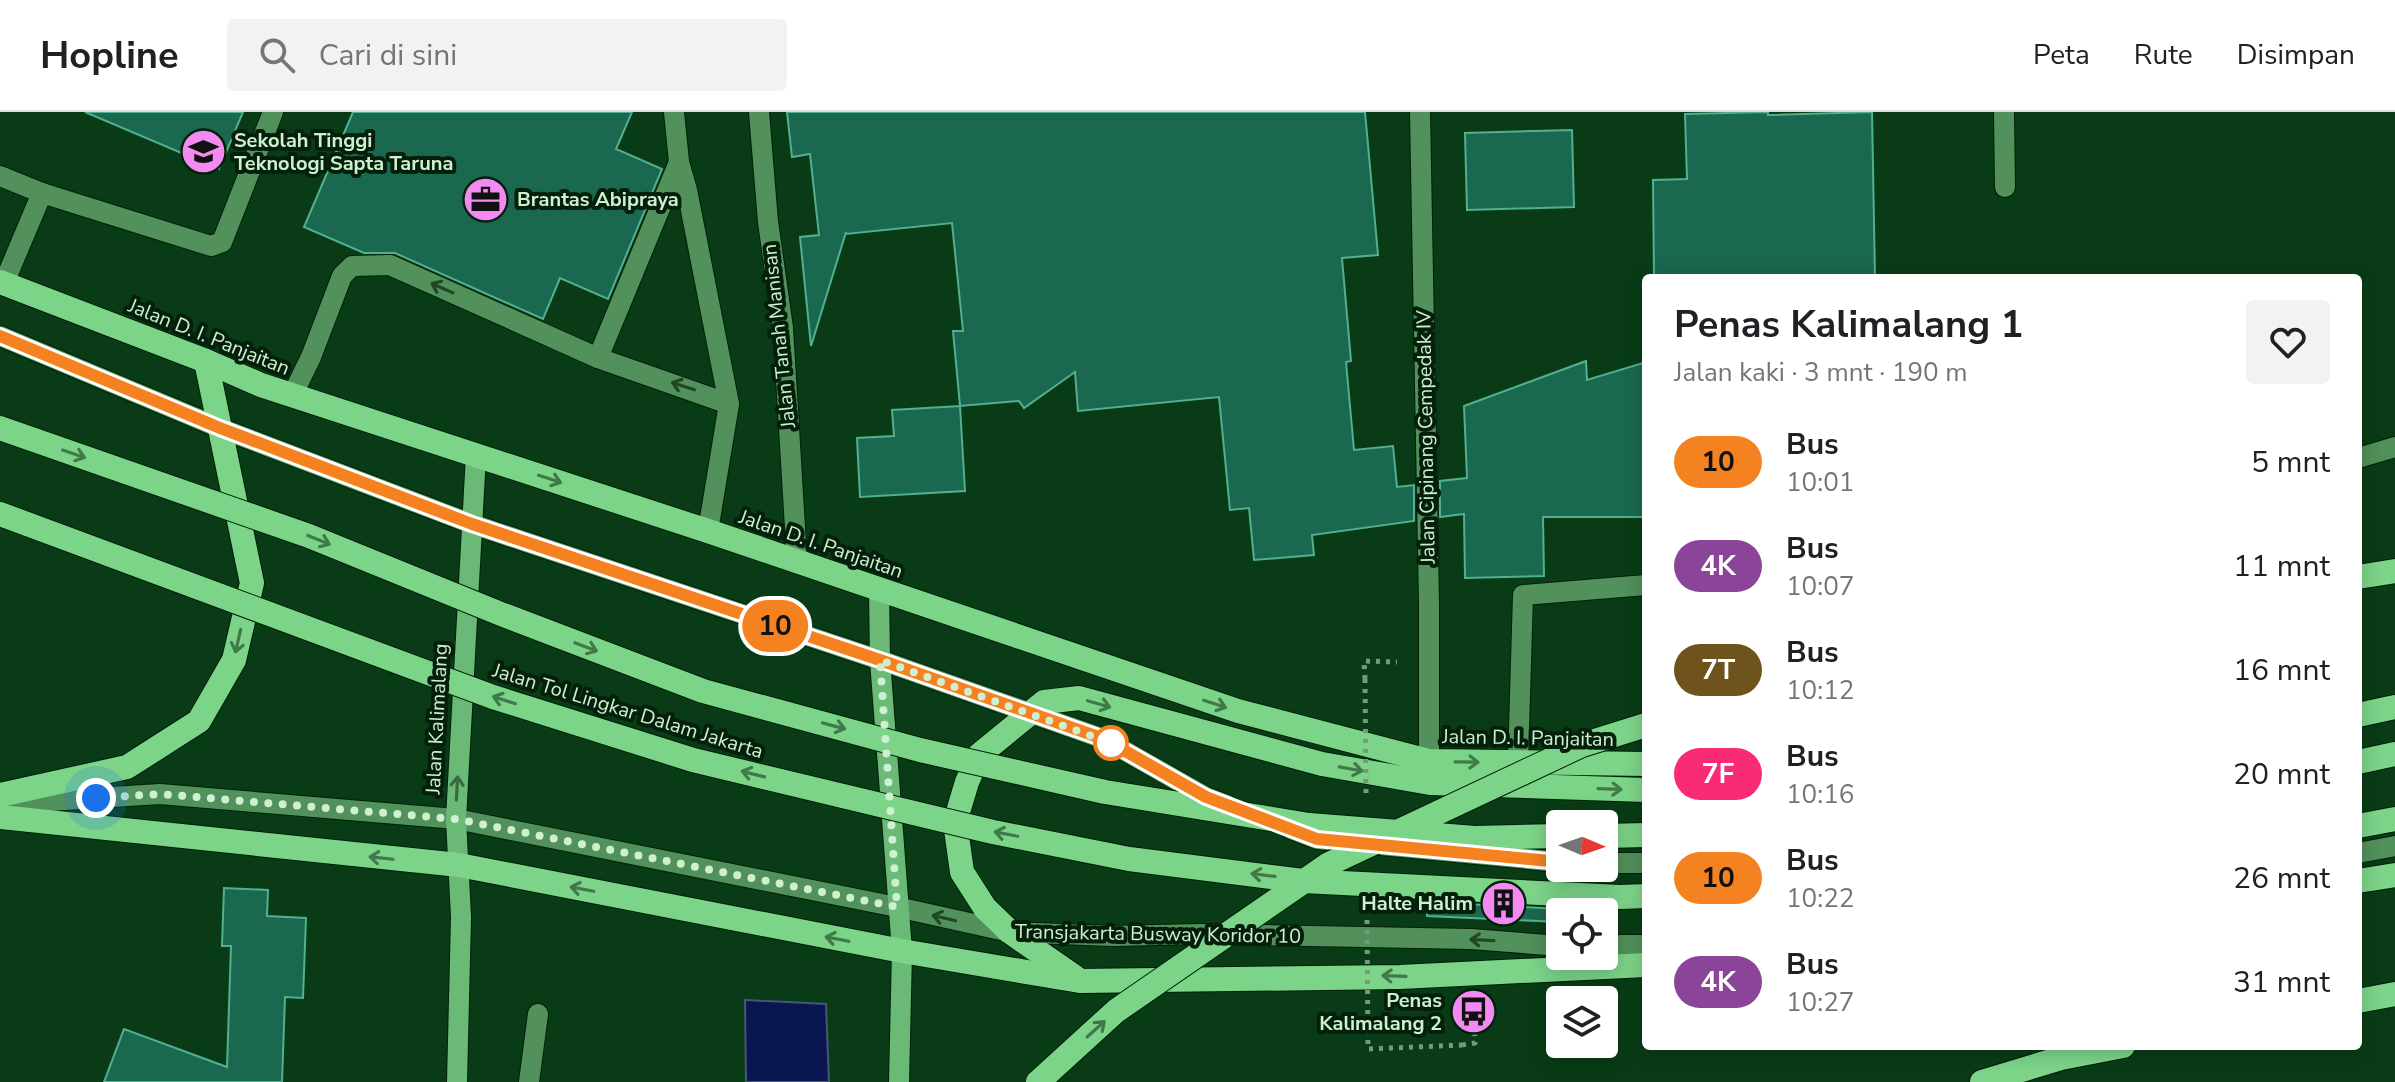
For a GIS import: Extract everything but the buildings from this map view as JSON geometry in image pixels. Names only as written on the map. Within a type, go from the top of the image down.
[{"type":"highway","name":"Jalan D. I. Panjaitan","points":[[2,282],[292,396],[708,531],[1238,711],[1429,761],[1642,764]]},
{"type":"highway","points":[[0,795],[127,767],[199,721],[234,660],[252,583],[206,361]]},
{"type":"highway","name":"Jalan Tol Lingkar Dalam Jakarta","points":[[0,428],[309,536],[703,691],[906,746],[1105,792],[1309,825],[1475,838],[1546,836]]},
{"type":"highway","name":"Jalan Tol Lingkar Dalam Jakarta","points":[[0,514],[493,697],[693,760],[993,832],[1129,859],[1303,881],[1642,896]]},
{"type":"highway","points":[[2362,576],[2395,571]]},
{"type":"highway","points":[[1080,981],[1010,932],[985,908],[962,872],[955,822],[979,755],[1044,702],[1079,698],[1322,764],[1430,783],[1642,790]]},
{"type":"highway","points":[[2362,714],[2395,707]]},
{"type":"highway","points":[[1038,1082],[1116,1011],[1329,864],[1582,745],[1642,726]]},
{"type":"highway","points":[[2362,761],[2395,754]]},
{"type":"highway","points":[[0,817],[459,865],[902,951],[1080,981],[1400,977],[1642,965]]},
{"type":"highway","points":[[2362,825],[2395,819]]},
{"type":"highway","points":[[1618,836],[1642,835]]},
{"type":"highway","points":[[2362,880],[2395,875]]},
{"type":"highway","points":[[2362,1000],[2395,994]]},
{"type":"highway","points":[[1982,1082],[2061,1058],[2102,1050]]},
{"type":"main road","name":"Jalan Kalimalang","points":[[457,1082],[461,917],[456,819],[476,455]]},
{"type":"main road","points":[[879,590],[880,660],[902,951],[899,1082]]},
{"type":"street","points":[[0,176],[42,193],[211,246],[217,245],[222,242],[273,112]]},
{"type":"street","points":[[674,112],[679,162],[729,404],[708,531]]},
{"type":"street","name":"Jalan Tanah Manisan","points":[[759,112],[768,222],[783,328],[797,561]]},
{"type":"street","name":"Jalan Cipinang Cempedak IV","points":[[1420,112],[1429,761]]},
{"type":"street","points":[[2004,112],[2005,187]]},
{"type":"street","points":[[598,358],[679,162]]},
{"type":"street","points":[[2,282],[42,193]]},
{"type":"street","points":[[292,396],[311,357],[342,276],[352,266],[390,265],[598,358],[729,404]]},
{"type":"street","points":[[0,336],[220,428],[472,524],[880,660],[1104,739],[1206,797],[1317,839],[1546,861]]},
{"type":"street","points":[[2362,457],[2395,447]]},
{"type":"street","points":[[1518,762],[1523,595],[1642,585]]},
{"type":"street","points":[[2362,772],[2395,766]]},
{"type":"street","name":"Transjakarta Busway Koridor 10","points":[[0,804],[160,794],[456,819],[1010,932],[1112,936],[1200,934],[1471,939],[1546,945]]},
{"type":"street","points":[[2362,852],[2395,846]]},
{"type":"street","points":[[1618,863],[1642,863]]},
{"type":"street","points":[[1618,945],[1642,945]]},
{"type":"street","points":[[529,1082],[538,1014]]},
{"type":"path","points":[[1365,679],[1364,661],[1403,663]]},
{"type":"path","points":[[1462,1045],[1475,1043],[1474,1002]]},
{"type":"shaded area","points":[[745,1000],[826,1004],[829,1082],[746,1082]]},
{"type":"bus line","name":"10","points":[[0,336],[220,428],[472,524],[880,660],[1104,739],[1206,797],[1317,839],[1546,861]]},
{"type":"place","name":"Sekolah Tinggi Teknologi Sapta Taruna","points":[[203,152]]},
{"type":"place","name":"Brantas Abipraya","points":[[486,199]]},
{"type":"place","name":"Halte Halim","points":[[1504,903]]},
{"type":"place","name":"Penas Kalimalang 2","points":[[1473,1012]]},
{"type":"route","points":[[96,798],[160,794],[456,819],[897,907],[880,660],[1111,743]]}]
